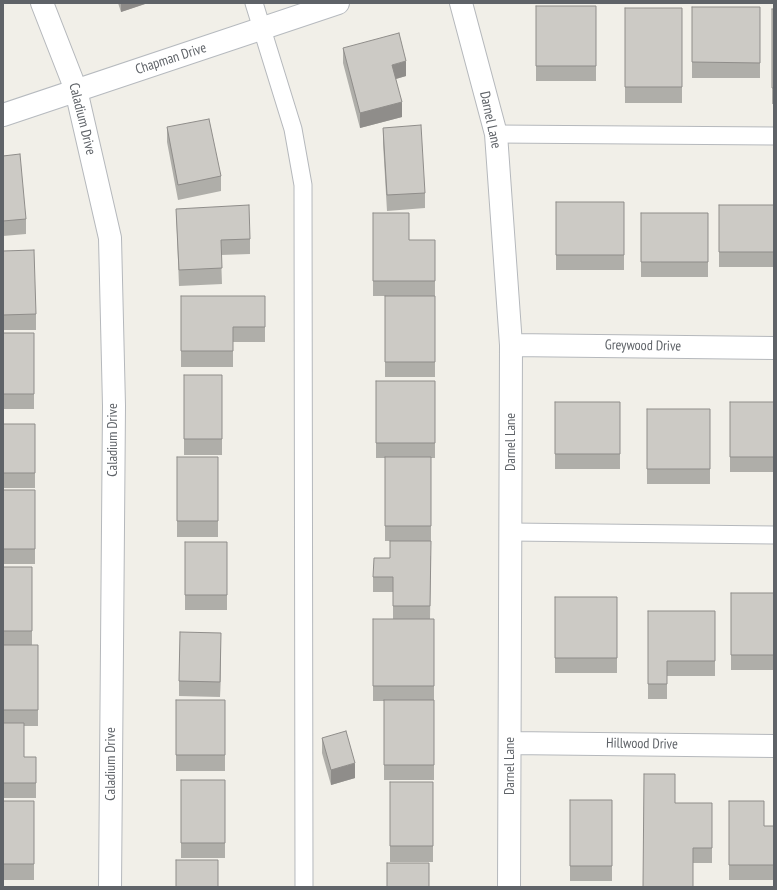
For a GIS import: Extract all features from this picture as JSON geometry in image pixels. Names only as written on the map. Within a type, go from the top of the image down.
[{"type":"street","name":"Caladium Drive","points":[[42,3],[76,90],[110,238],[114,406],[110,887]]},
{"type":"street","name":"Chapman Drive","points":[[3,116],[76,90],[338,3]]},
{"type":"street","name":"Darnel Lane","points":[[461,3],[496,134],[511,345],[509,887]]},
{"type":"street","name":"Greywood Drive","points":[[511,345],[774,348]]},
{"type":"street","name":"Hillwood Drive","points":[[510,743],[774,746]]},
{"type":"lane","points":[[254,3],[293,129],[303,185],[304,887]]},
{"type":"lane","points":[[496,134],[774,136]]},
{"type":"lane","points":[[511,532],[774,536]]},
{"type":"building","points":[[536,6],[596,6],[596,66],[536,66]]},
{"type":"building","points":[[692,7],[760,7],[760,63],[692,62]]},
{"type":"building","points":[[625,8],[682,8],[682,87],[625,87]]},
{"type":"building","points":[[772,9],[774,9],[774,88],[772,88]]},
{"type":"building","points":[[399,33],[406,61],[392,65],[402,102],[360,113],[343,48]]},
{"type":"building","points":[[209,119],[221,176],[178,185],[167,127]]},
{"type":"building","points":[[421,125],[425,193],[387,195],[383,128]]},
{"type":"building","points":[[20,154],[26,219],[3,221],[3,156]]},
{"type":"building","points":[[556,202],[624,202],[624,255],[556,255]]},
{"type":"building","points":[[249,205],[250,239],[221,240],[222,268],[179,270],[176,209]]},
{"type":"building","points":[[719,205],[774,205],[774,252],[719,252]]},
{"type":"building","points":[[373,213],[409,213],[409,240],[435,240],[435,281],[373,281]]},
{"type":"building","points":[[641,213],[708,213],[708,262],[641,262]]},
{"type":"building","points":[[34,250],[36,314],[3,315],[3,251]]},
{"type":"building","points":[[181,296],[265,296],[265,327],[233,327],[233,351],[181,351]]},
{"type":"building","points":[[385,296],[435,296],[435,362],[385,362]]},
{"type":"building","points":[[3,333],[34,333],[34,394],[3,394]]},
{"type":"building","points":[[184,375],[222,375],[222,439],[184,439]]},
{"type":"building","points":[[376,381],[435,381],[435,443],[376,443]]},
{"type":"building","points":[[555,402],[620,402],[620,454],[555,454]]},
{"type":"building","points":[[730,402],[774,402],[774,457],[730,457]]},
{"type":"building","points":[[647,409],[710,409],[710,469],[647,469]]},
{"type":"building","points":[[3,424],[35,424],[35,473],[3,473]]},
{"type":"building","points":[[177,457],[218,457],[218,521],[177,521]]},
{"type":"building","points":[[385,457],[431,457],[431,526],[385,526]]},
{"type":"building","points":[[3,490],[35,490],[35,549],[3,549]]},
{"type":"building","points":[[390,541],[431,541],[430,606],[393,606],[393,577],[373,577],[374,558],[390,558]]},
{"type":"building","points":[[185,542],[227,542],[227,595],[185,595]]},
{"type":"building","points":[[3,567],[32,567],[32,631],[3,631]]},
{"type":"building","points":[[731,593],[774,593],[774,655],[731,655]]},
{"type":"building","points":[[555,597],[617,597],[617,658],[555,658]]},
{"type":"building","points":[[648,611],[715,611],[715,661],[667,661],[667,684],[648,684]]},
{"type":"building","points":[[373,619],[434,619],[434,686],[373,686]]},
{"type":"building","points":[[180,632],[221,633],[220,682],[179,681]]},
{"type":"building","points":[[3,645],[38,645],[38,710],[3,710]]},
{"type":"building","points":[[176,700],[225,700],[225,755],[176,755]]},
{"type":"building","points":[[384,700],[434,700],[434,765],[384,765]]},
{"type":"building","points":[[3,723],[24,723],[24,757],[36,757],[36,783],[3,783]]},
{"type":"building","points":[[346,731],[355,763],[331,770],[322,738]]},
{"type":"building","points":[[644,774],[675,774],[675,803],[712,803],[712,848],[693,848],[693,887],[643,887]]},
{"type":"building","points":[[181,780],[225,780],[225,843],[181,843]]},
{"type":"building","points":[[390,782],[433,782],[433,846],[390,846]]},
{"type":"building","points":[[570,800],[612,800],[612,866],[570,866]]},
{"type":"building","points":[[3,801],[34,801],[34,864],[3,864]]},
{"type":"building","points":[[729,801],[764,801],[764,826],[774,826],[774,865],[729,865]]},
{"type":"building","points":[[176,860],[218,860],[218,887],[176,887]]},
{"type":"building","points":[[387,863],[429,863],[429,887],[387,887]]}]
